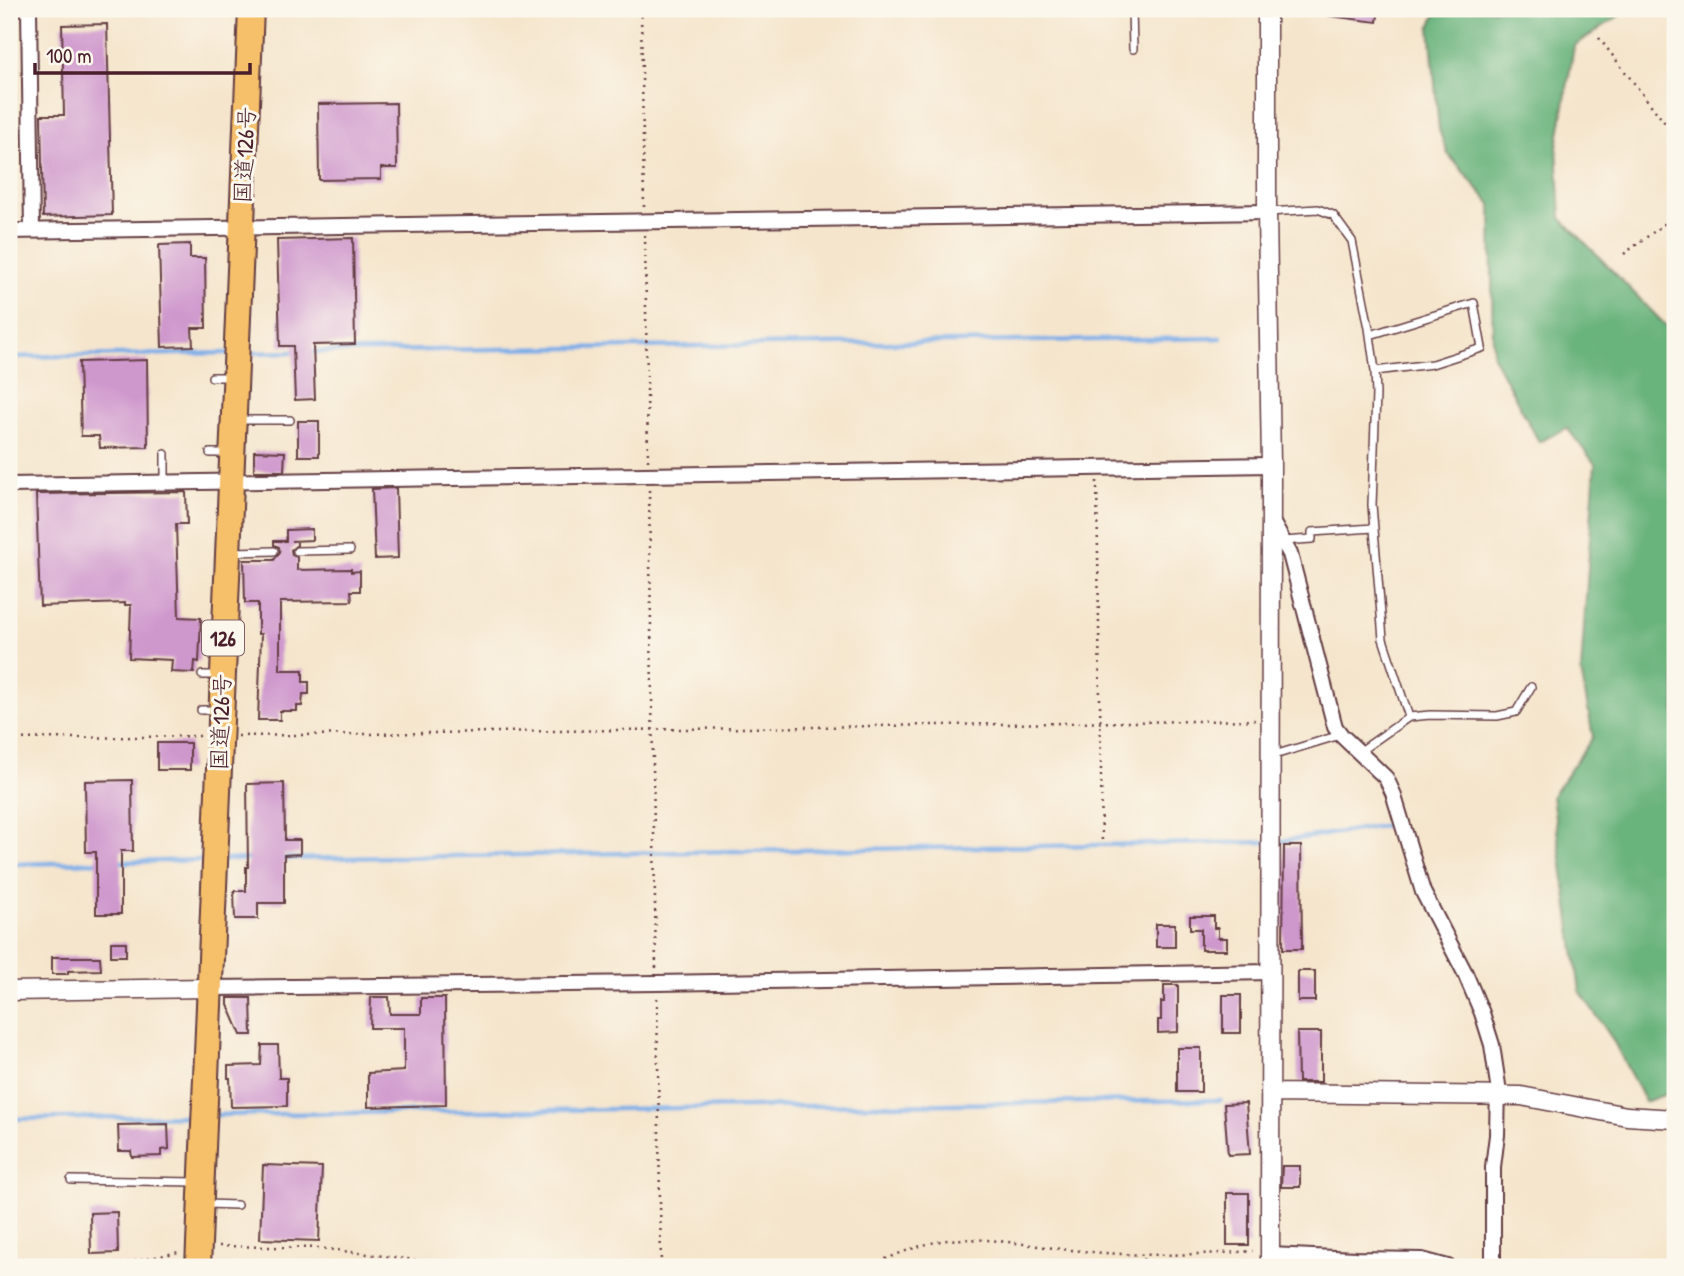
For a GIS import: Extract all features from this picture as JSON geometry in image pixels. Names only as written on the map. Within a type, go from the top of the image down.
[{"type":"highway","name":"国道126号","points":[[198,1257],[219,736],[211,710],[212,675],[228,552],[231,481],[224,377],[240,228],[251,9]]},
{"type":"street","points":[[29,9],[32,230]]},
{"type":"street","points":[[1267,9],[1271,465],[1270,1257],[1422,1260],[1448,1267]]},
{"type":"street","points":[[9,231],[1267,212]]},
{"type":"street","points":[[9,485],[1271,465]]},
{"type":"street","points":[[1271,520],[1290,554],[1335,727],[1386,778],[1423,892],[1465,973],[1492,1045],[1497,1096],[1493,1167],[1493,1267]]},
{"type":"street","points":[[9,991],[1270,972]]},
{"type":"street","points":[[1270,1093],[1521,1096],[1627,1116],[1675,1119]]},
{"type":"lane","points":[[1132,9],[1133,49]]},
{"type":"lane","points":[[1267,212],[1318,209],[1333,215],[1352,242],[1375,371],[1373,505],[1383,639],[1409,717]]},
{"type":"lane","points":[[1370,335],[1474,303],[1482,348],[1432,364],[1375,371]]},
{"type":"lane","points":[[230,442],[290,420]]},
{"type":"lane","points":[[165,454],[165,482]]},
{"type":"lane","points":[[1283,541],[1312,539],[1312,531],[1374,528]]},
{"type":"lane","points":[[297,551],[350,550]]},
{"type":"lane","points":[[228,552],[274,551]]},
{"type":"lane","points":[[1359,752],[1409,717],[1497,716],[1516,712],[1531,687]]},
{"type":"lane","points":[[1270,757],[1341,735]]},
{"type":"lane","points":[[71,1180],[201,1193],[237,1205]]},
{"type":"path","points":[[641,9],[661,1267]]},
{"type":"path","points":[[1599,38],[1675,136]]},
{"type":"path","points":[[1624,254],[1675,216]]},
{"type":"path","points":[[1096,468],[1102,845]]},
{"type":"path","points":[[9,739],[1271,719]]},
{"type":"path","points":[[866,1267],[947,1240],[1085,1252],[1270,1257]]},
{"type":"path","points":[[9,1265],[41,1261],[117,1265],[319,1248],[471,1267]]},
{"type":"path","points":[[1142,1267],[1144,1254]]},
{"type":"green space","points":[[1438,9],[1629,9],[1574,46],[1557,147],[1561,218],[1675,335],[1675,1091],[1645,1102],[1613,1040],[1580,991],[1552,796],[1593,737],[1581,671],[1595,464],[1567,428],[1539,442],[1493,356],[1491,204],[1448,154],[1439,130],[1430,27]]},
{"type":"building","points":[[1330,9],[1379,9],[1377,22],[1329,16]]},
{"type":"building","points":[[107,24],[112,215],[43,217],[41,115],[64,115],[62,25]]},
{"type":"building","points":[[396,103],[397,168],[381,168],[381,179],[319,180],[318,104]]},
{"type":"building","points":[[353,238],[355,344],[313,345],[315,399],[295,400],[293,346],[280,346],[277,240]]},
{"type":"building","points":[[190,244],[190,258],[205,258],[206,328],[192,328],[193,346],[162,347],[159,245]]},
{"type":"building","points":[[147,360],[148,447],[100,448],[99,436],[81,436],[79,362]]},
{"type":"building","points":[[298,421],[319,421],[319,456],[298,456]]},
{"type":"building","points":[[254,451],[285,452],[284,471],[254,471]]},
{"type":"building","points":[[396,488],[398,558],[375,559],[372,489]]},
{"type":"building","points":[[186,492],[187,524],[176,524],[179,617],[201,618],[199,662],[195,661],[194,673],[171,672],[172,660],[129,658],[131,605],[40,606],[36,494]]},
{"type":"building","points":[[312,529],[312,540],[291,541],[297,541],[297,545],[291,550],[292,555],[297,557],[297,570],[360,571],[360,591],[351,591],[352,601],[280,602],[280,670],[303,670],[303,682],[309,682],[309,694],[303,694],[302,706],[297,706],[297,711],[280,711],[280,720],[258,720],[261,634],[258,634],[258,603],[245,603],[244,560],[274,560],[280,552],[274,541],[286,541],[286,530]]},
{"type":"building","points":[[157,743],[190,743],[190,770],[157,770]]},
{"type":"building","points":[[132,780],[133,851],[121,851],[121,914],[96,914],[96,852],[86,852],[85,781]]},
{"type":"building","points":[[284,783],[285,840],[300,840],[300,854],[284,855],[284,903],[258,903],[258,919],[235,919],[234,891],[246,891],[247,784]]},
{"type":"building","points":[[1284,846],[1301,846],[1302,949],[1283,949]]},
{"type":"building","points":[[1190,916],[1214,916],[1214,928],[1218,928],[1218,938],[1227,938],[1227,950],[1201,950],[1201,929],[1190,929]]},
{"type":"building","points":[[1156,924],[1175,924],[1175,947],[1156,947]]},
{"type":"building","points":[[111,942],[126,942],[126,956],[111,956]]},
{"type":"building","points":[[52,957],[100,957],[101,970],[52,974]]},
{"type":"building","points":[[1298,971],[1315,971],[1315,1001],[1298,1001]]},
{"type":"building","points":[[1164,985],[1178,985],[1178,1032],[1158,1033],[1161,1002],[1164,1002]]},
{"type":"building","points":[[1223,995],[1241,995],[1241,1033],[1223,1033]]},
{"type":"building","points":[[371,997],[389,997],[390,1014],[421,1014],[421,998],[445,998],[446,1105],[368,1107],[368,1073],[404,1071],[404,1028],[370,1028]]},
{"type":"building","points":[[228,998],[251,998],[252,1035],[241,1035],[228,1005]]},
{"type":"building","points":[[1297,1032],[1321,1032],[1321,1082],[1298,1082]]},
{"type":"building","points":[[262,1045],[278,1045],[279,1078],[287,1078],[287,1106],[231,1107],[228,1066],[261,1065]]},
{"type":"building","points":[[1177,1048],[1201,1048],[1201,1092],[1177,1092]]},
{"type":"building","points":[[1246,1103],[1250,1154],[1228,1155],[1224,1104]]},
{"type":"building","points":[[168,1124],[169,1149],[161,1150],[161,1156],[132,1157],[131,1151],[119,1151],[118,1125]]},
{"type":"building","points":[[263,1165],[322,1167],[319,1241],[260,1239]]},
{"type":"building","points":[[1282,1166],[1300,1166],[1300,1187],[1281,1187]]},
{"type":"building","points":[[1227,1193],[1249,1193],[1249,1245],[1227,1245]]},
{"type":"building","points":[[117,1212],[118,1253],[91,1254],[90,1213]]},
{"type":"waterway","points":[[309,352],[1221,338]]},
{"type":"waterway","points":[[246,353],[297,352]]},
{"type":"waterway","points":[[9,357],[230,353]]},
{"type":"waterway","points":[[1276,842],[1396,824]]},
{"type":"waterway","points":[[279,859],[1267,842]]},
{"type":"waterway","points":[[223,860],[253,859]]},
{"type":"waterway","points":[[118,862],[207,860]]},
{"type":"waterway","points":[[9,864],[102,862]]},
{"type":"waterway","points":[[213,1115],[1221,1100]]},
{"type":"waterway","points":[[9,1119],[197,1116]]}]
